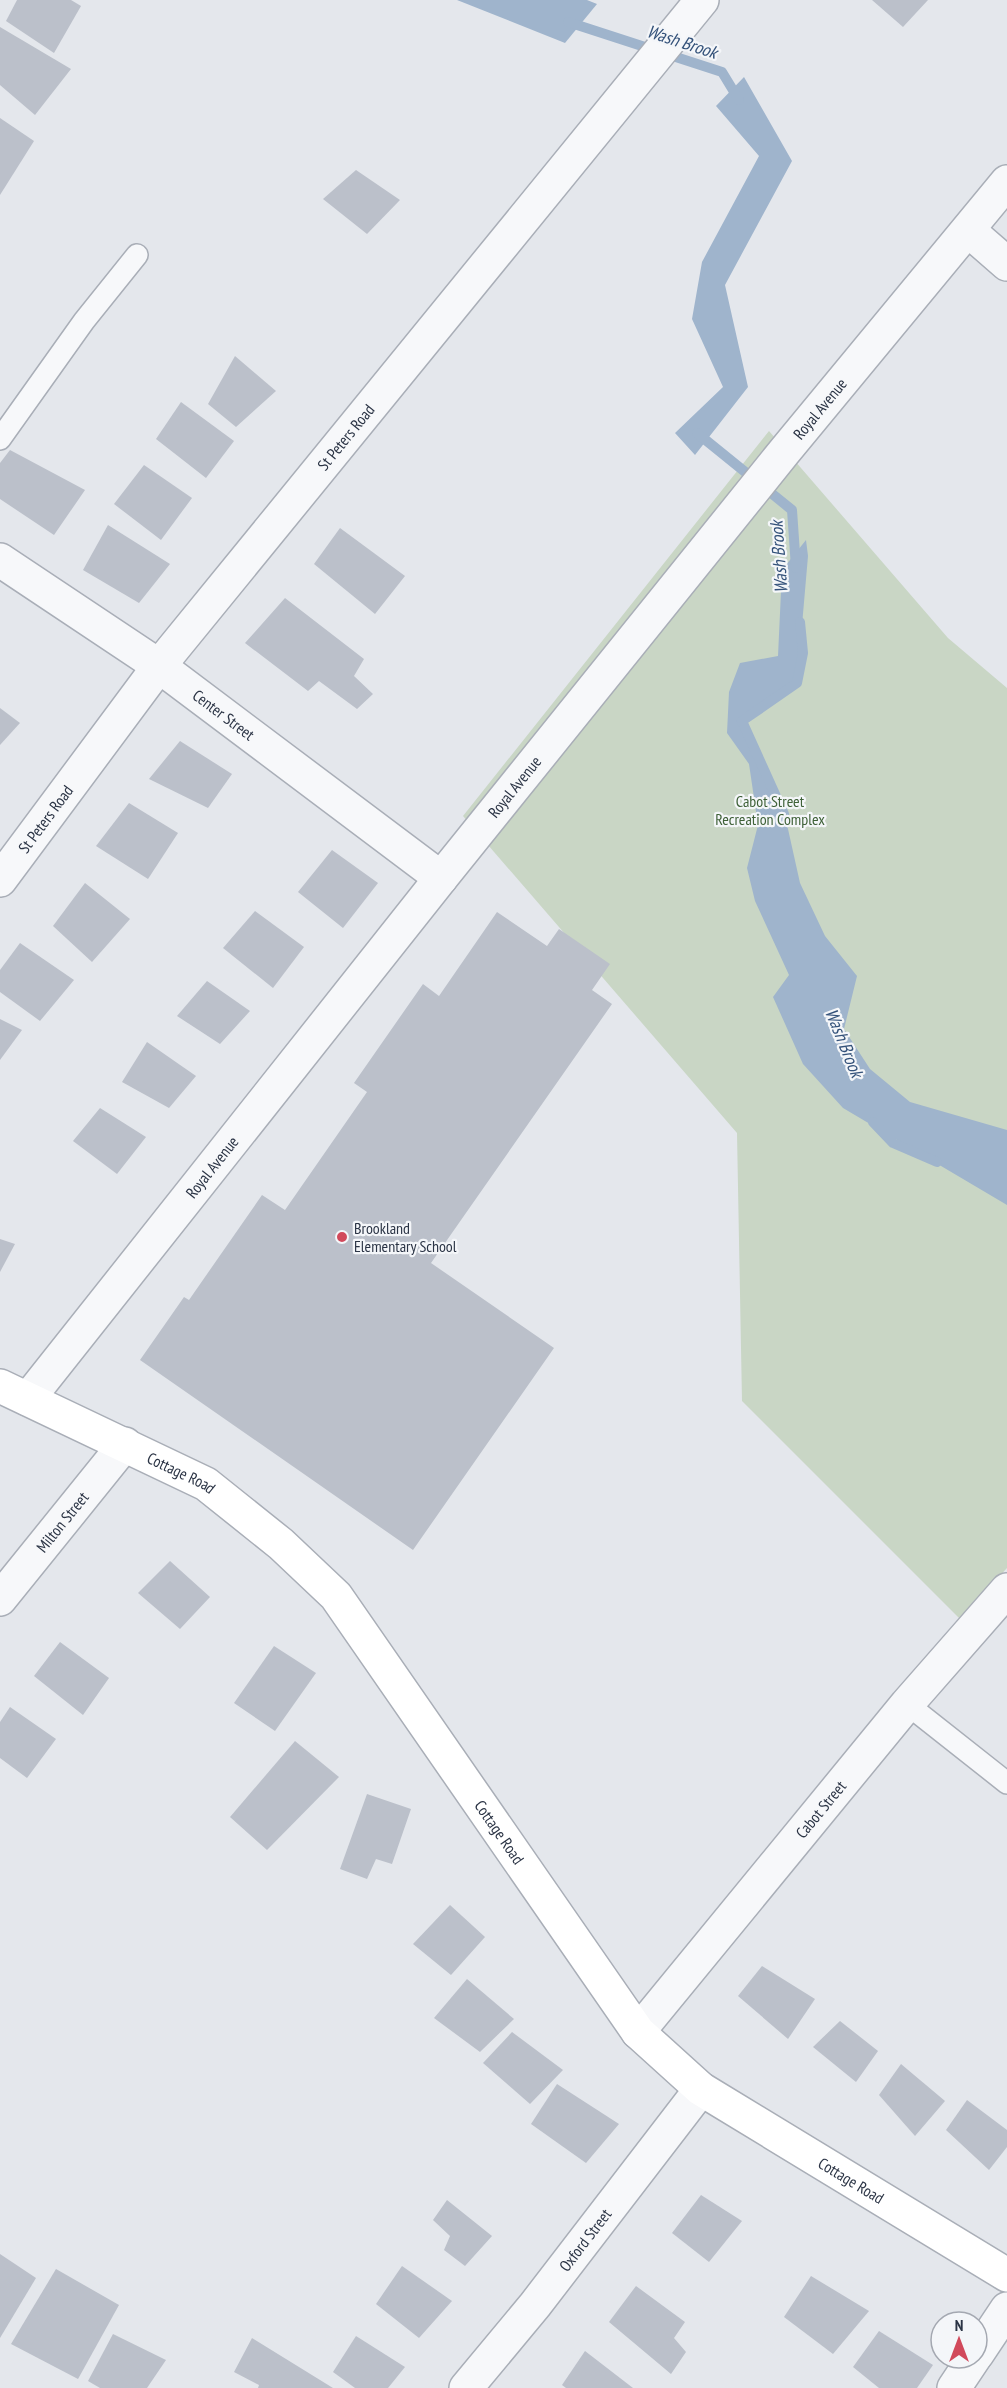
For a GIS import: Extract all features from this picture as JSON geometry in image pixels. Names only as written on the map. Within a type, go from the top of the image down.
[{"type":"main road","name":"Cottage Road","points":[[14,1392],[206,1484],[281,1544],[336,1596],[638,2032],[701,2089],[1007,2275]]},
{"type":"street","name":"St Peters Road","points":[[0,880],[159,666],[702,0]]},
{"type":"street","name":"Royal Avenue","points":[[14,1392],[441,878],[784,452],[1007,182]]},
{"type":"street","points":[[968,230],[1007,264]]},
{"type":"street","name":"Center Street","points":[[0,560],[159,666],[441,878]]},
{"type":"street","name":"Milton Street","points":[[0,1599],[125,1444]]},
{"type":"street","name":"Cabot Street","points":[[638,2032],[908,1704],[1007,1590]]},
{"type":"street","name":"Oxford Street","points":[[466,2388],[535,2305],[701,2089]]},
{"type":"street","points":[[989,2336],[1007,2309]]},
{"type":"street","points":[[954,2388],[966,2370]]},
{"type":"lane","points":[[0,439],[84,321],[137,255]]},
{"type":"lane","points":[[908,1704],[1007,1783]]},
{"type":"green space","name":"Cabot Street Recreation Complex","points":[[769,431],[948,638],[1007,688],[1007,1568],[960,1619],[742,1401],[737,1133],[463,816]]},
{"type":"water","points":[[457,0],[587,0],[597,4],[565,43]]},
{"type":"water","points":[[744,77],[792,161],[725,285],[748,387],[695,455],[675,433],[723,387],[692,319],[702,262],[759,156],[716,106]]},
{"type":"water","points":[[806,540],[808,556],[797,683],[742,721],[784,811],[800,883],[825,936],[857,976],[844,1029],[870,1069],[910,1102],[1007,1130],[1007,1205],[843,1108],[803,1064],[773,997],[789,975],[755,901],[747,868],[758,825],[749,764],[727,733],[729,692],[740,663],[778,656],[782,570]]},
{"type":"building","points":[[17,0],[71,0],[81,6],[54,53],[6,21]]},
{"type":"building","points":[[872,0],[928,0],[903,27]]},
{"type":"building","points":[[0,27],[71,69],[35,115],[0,85]]},
{"type":"building","points":[[0,118],[34,141],[0,195]]},
{"type":"building","points":[[356,170],[400,200],[367,234],[323,199]]},
{"type":"building","points":[[235,356],[276,391],[236,427],[208,404]]},
{"type":"building","points":[[181,402],[234,441],[206,478],[156,439]]},
{"type":"building","points":[[10,450],[85,490],[54,535],[0,499],[0,463]]},
{"type":"building","points":[[144,465],[192,498],[161,540],[114,504]]},
{"type":"building","points":[[108,525],[170,564],[139,603],[83,570]]},
{"type":"building","points":[[340,528],[405,576],[375,614],[314,564]]},
{"type":"building","points":[[285,598],[364,659],[354,676],[373,694],[357,709],[319,681],[308,691],[245,643]]},
{"type":"building","points":[[0,708],[20,723],[0,745]]},
{"type":"building","points":[[180,741],[232,774],[208,808],[149,779]]},
{"type":"building","points":[[129,803],[178,833],[148,879],[96,846]]},
{"type":"building","points":[[332,850],[378,883],[343,928],[298,892]]},
{"type":"building","points":[[85,883],[130,919],[92,962],[53,926]]},
{"type":"building","points":[[255,911],[304,947],[273,988],[223,948]]},
{"type":"building","name":"Brookland Elementary School","points":[[497,912],[547,946],[559,929],[610,964],[592,990],[612,1004],[431,1263],[554,1348],[413,1550],[140,1360],[184,1297],[189,1300],[262,1195],[285,1210],[367,1092],[354,1083],[423,984],[439,996]]},
{"type":"building","points":[[20,943],[74,980],[40,1021],[0,992],[0,970]]},
{"type":"building","points":[[207,981],[250,1011],[220,1044],[177,1016]]},
{"type":"building","points":[[0,1019],[22,1030],[0,1060]]},
{"type":"building","points":[[147,1042],[196,1076],[169,1108],[122,1082]]},
{"type":"building","points":[[100,1108],[146,1137],[117,1174],[73,1141]]},
{"type":"building","points":[[0,1239],[15,1244],[0,1272]]},
{"type":"building","points":[[170,1561],[210,1597],[180,1629],[138,1593]]},
{"type":"building","points":[[60,1642],[109,1678],[83,1715],[34,1676]]},
{"type":"building","points":[[274,1646],[316,1673],[275,1731],[234,1703]]},
{"type":"building","points":[[10,1707],[56,1739],[27,1778],[0,1758],[0,1722]]},
{"type":"building","points":[[295,1741],[339,1777],[267,1850],[230,1817]]},
{"type":"building","points":[[367,1794],[411,1809],[392,1864],[376,1859],[367,1879],[340,1869]]},
{"type":"building","points":[[450,1905],[485,1937],[451,1975],[413,1944]]},
{"type":"building","points":[[762,1966],[815,1999],[788,2039],[738,1996]]},
{"type":"building","points":[[467,1979],[514,2019],[480,2052],[434,2018]]},
{"type":"building","points":[[840,2021],[878,2051],[856,2082],[813,2047]]},
{"type":"building","points":[[512,2032],[563,2070],[530,2104],[483,2063]]},
{"type":"building","points":[[901,2064],[945,2101],[915,2136],[879,2095]]},
{"type":"building","points":[[557,2084],[619,2124],[586,2163],[531,2124]]},
{"type":"building","points":[[967,2100],[1007,2130],[1007,2147],[989,2170],[946,2130]]},
{"type":"building","points":[[701,2195],[742,2221],[709,2262],[672,2233]]},
{"type":"building","points":[[447,2200],[492,2236],[465,2266],[444,2250],[450,2236],[433,2220]]},
{"type":"building","points":[[0,2254],[36,2278],[0,2338]]},
{"type":"building","points":[[402,2266],[452,2301],[419,2338],[376,2304]]},
{"type":"building","points":[[56,2269],[119,2305],[78,2379],[11,2344]]},
{"type":"building","points":[[811,2276],[869,2311],[833,2354],[784,2317]]},
{"type":"building","points":[[636,2286],[685,2322],[674,2338],[686,2352],[671,2374],[609,2322]]},
{"type":"building","points":[[879,2331],[929,2362],[930,2370],[917,2388],[879,2388],[853,2367]]},
{"type":"building","points":[[113,2334],[166,2360],[147,2388],[100,2388],[88,2381]]},
{"type":"building","points":[[356,2336],[405,2367],[388,2388],[355,2388],[333,2372]]},
{"type":"building","points":[[252,2338],[333,2388],[258,2388],[259,2385],[234,2372]]},
{"type":"building","points":[[585,2351],[633,2388],[566,2388],[562,2385]]},
{"type":"waterway","name":"Wash Brook","points":[[568,22],[722,72],[739,100]]},
{"type":"waterway","name":"Wash Brook","points":[[697,433],[792,510],[796,568]]},
{"type":"waterway","name":"Wash Brook","points":[[784,814],[742,721],[797,683],[803,653],[800,622]]},
{"type":"waterway","name":"Wash Brook","points":[[873,1122],[893,1143],[937,1162]]},
{"type":"place","name":"Brookland Elementary School","points":[[342,1237]]}]
